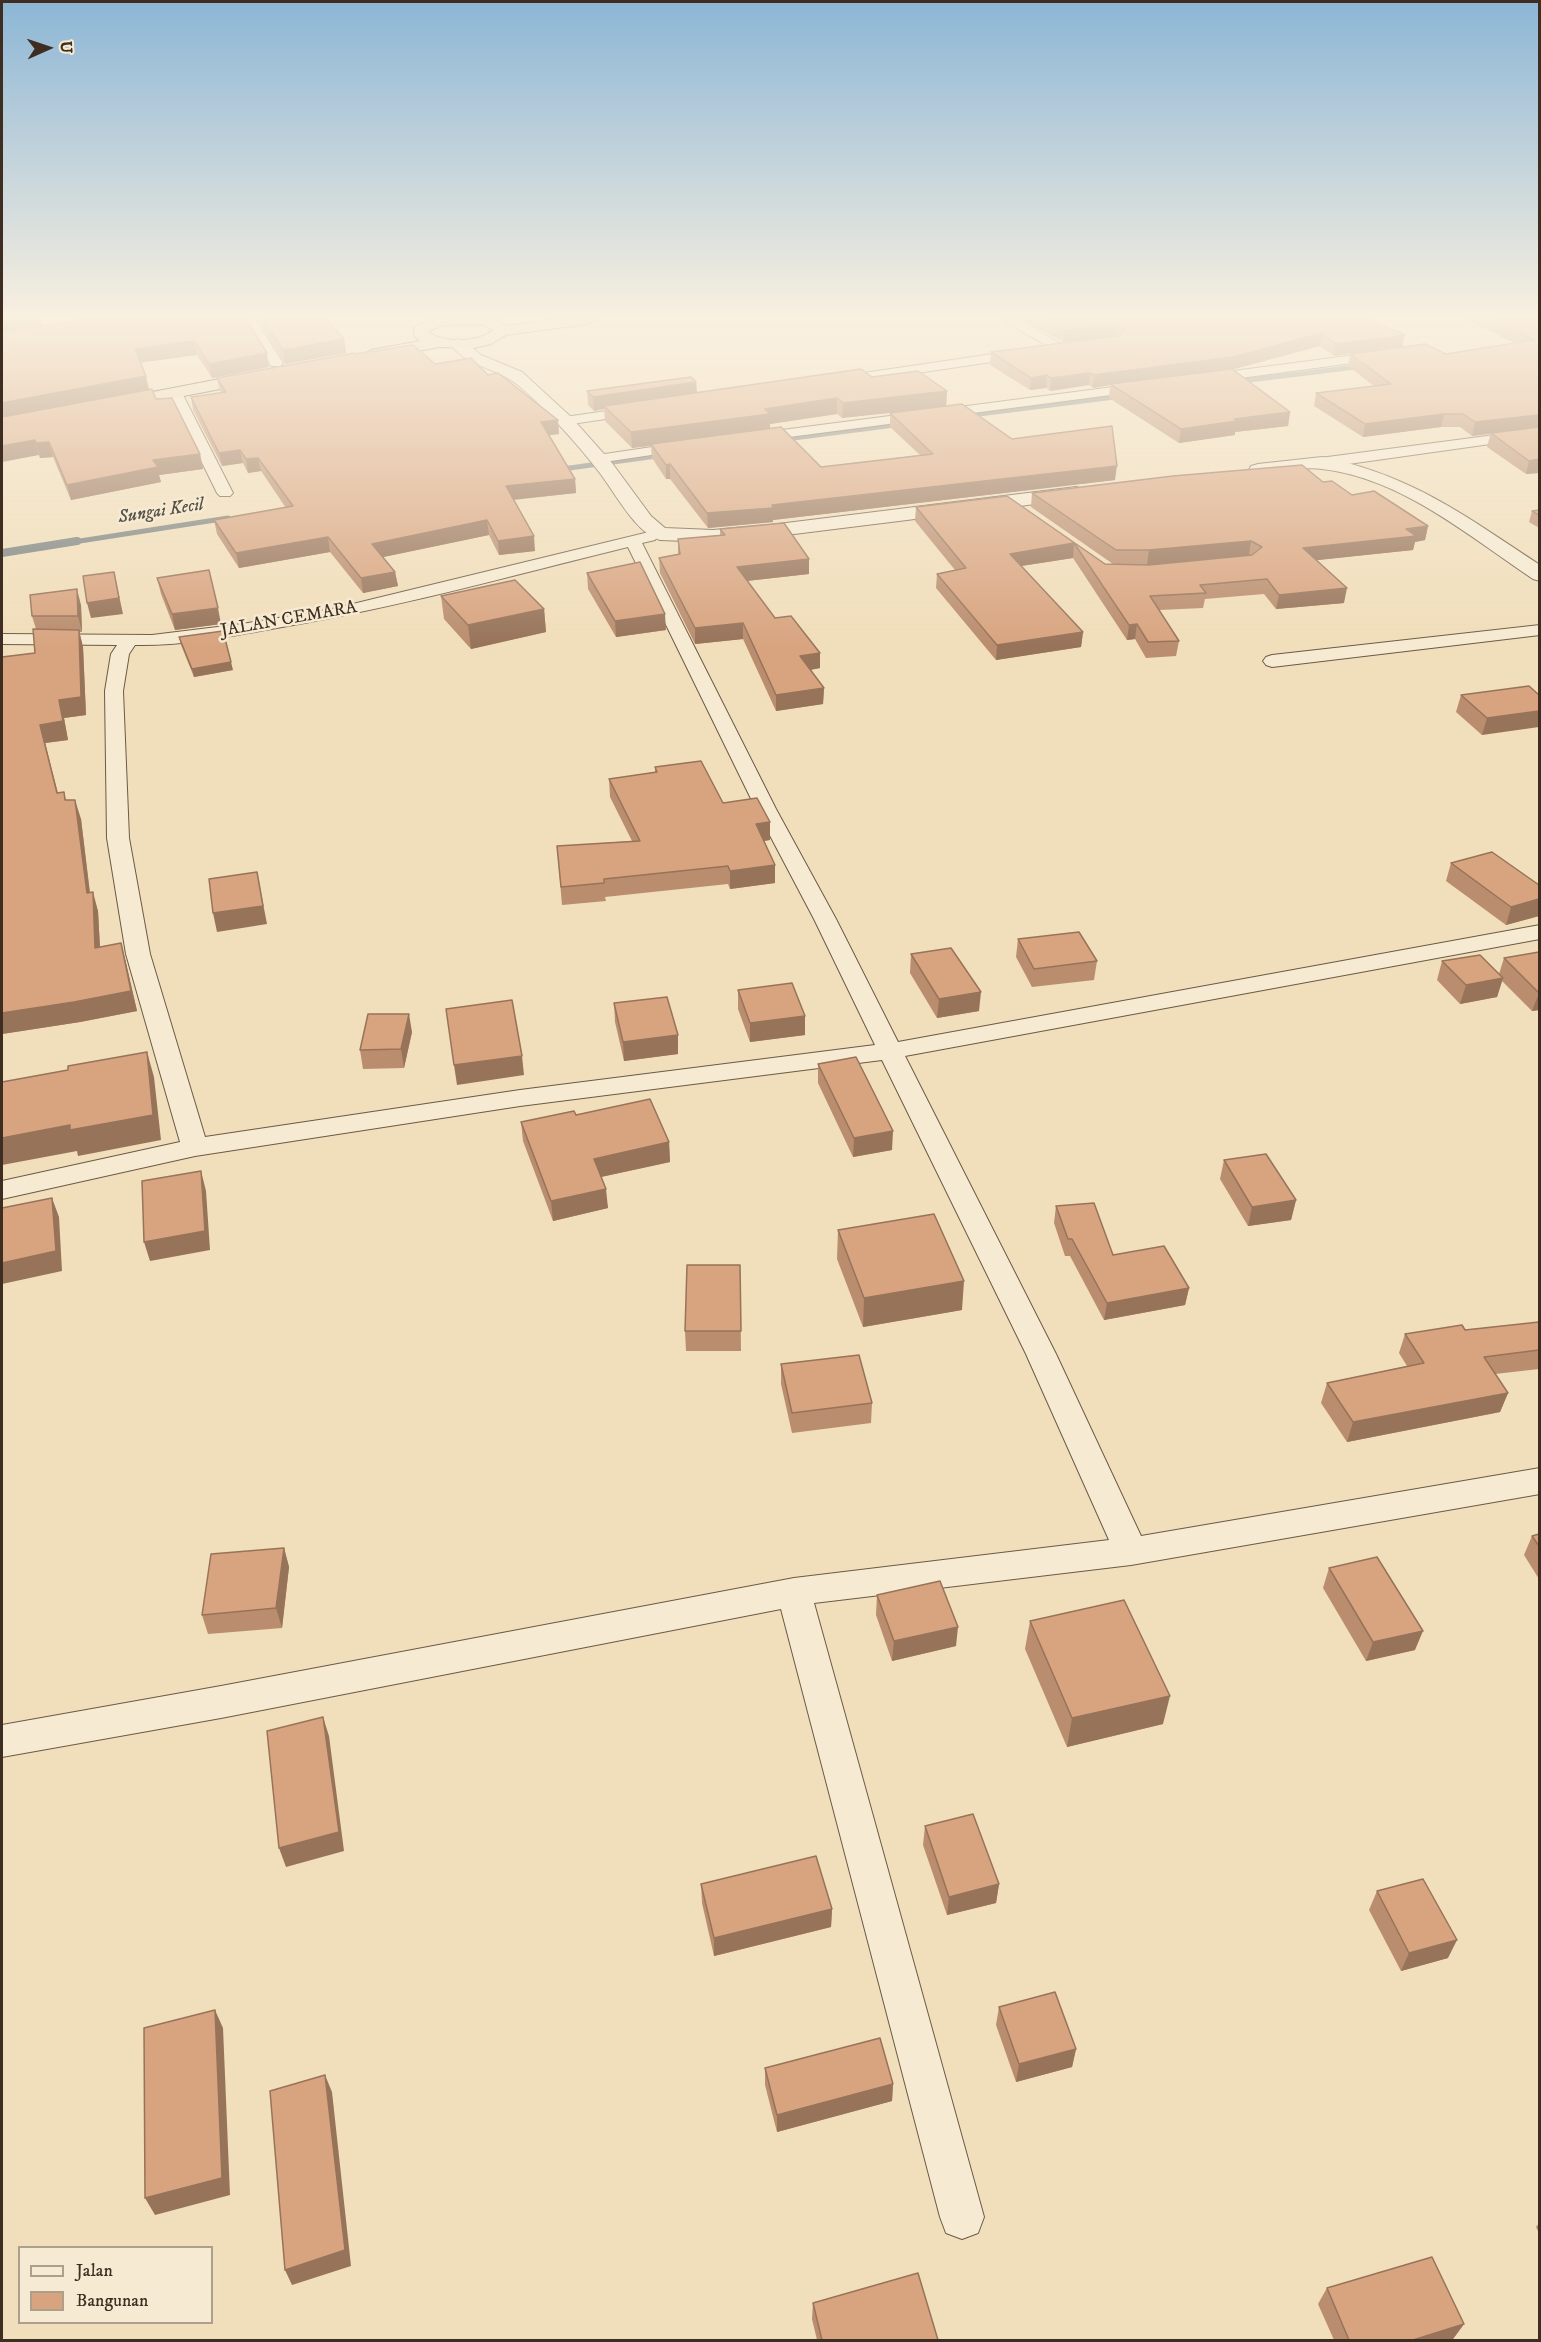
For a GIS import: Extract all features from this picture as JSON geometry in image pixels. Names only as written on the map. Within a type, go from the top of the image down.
[{"type":"street","points":[[192,428],[225,493]]},
{"type":"street","points":[[571,428],[644,520],[660,534],[713,537],[1090,491]]},
{"type":"street","points":[[739,439],[822,428]]},
{"type":"street","points":[[1239,473],[1539,433]]},
{"type":"street","points":[[601,463],[704,444]]},
{"type":"street","points":[[1320,463],[1368,475],[1421,498],[1539,575]]},
{"type":"street","points":[[1009,501],[1027,515]]},
{"type":"street","name":"JALAN CEMARA","points":[[2,639],[130,640],[195,636],[306,619],[660,534]]},
{"type":"street","points":[[633,541],[766,810],[825,919],[1041,1354],[1131,1551]]},
{"type":"street","points":[[1272,661],[1539,630]]},
{"type":"street","points":[[130,640],[120,654],[114,691],[118,838],[138,954],[195,1147]]},
{"type":"street","points":[[2,1190],[195,1147],[520,1098],[890,1051],[1539,932]]},
{"type":"street","points":[[2,1741],[794,1592],[918,1575],[1131,1551],[1539,1481]]},
{"type":"street","points":[[794,1592],[962,2217]]},
{"type":"building","points":[[2,428],[187,428],[200,454],[153,460],[158,467],[67,485],[49,442],[36,443],[35,440],[2,446]]},
{"type":"building","points":[[207,428],[545,428],[575,479],[506,486],[534,536],[498,541],[487,520],[372,544],[395,572],[361,578],[328,537],[236,553],[214,520],[293,506],[258,458],[246,459],[240,450],[219,453]]},
{"type":"building","points":[[627,428],[660,428],[631,432]]},
{"type":"building","points":[[782,428],[821,467],[933,454],[906,428],[997,428],[1012,439],[1094,428],[1112,428],[1117,466],[772,505],[773,508],[707,513],[670,464],[666,465],[651,444]]},
{"type":"building","points":[[1539,428],[1539,459],[1529,461],[1491,433]]},
{"type":"building","points":[[1302,465],[1323,482],[1332,481],[1352,495],[1374,491],[1428,526],[1406,529],[1416,536],[1303,548],[1347,588],[1279,595],[1267,579],[1200,585],[1206,593],[1150,596],[1179,641],[1148,642],[1137,624],[1129,625],[1074,543],[1010,554],[1083,632],[997,645],[937,574],[966,568],[916,507],[1007,496],[1105,564],[1149,565],[1252,555],[1262,547],[1251,541],[1149,550],[1116,550],[1032,493],[1173,476]]},
{"type":"building","points":[[784,523],[809,559],[737,567],[775,618],[791,616],[820,653],[800,656],[824,688],[776,695],[743,623],[695,628],[659,558],[680,554],[678,539],[725,535],[720,529]]},
{"type":"building","points":[[640,562],[665,614],[615,621],[587,573]]},
{"type":"building","points":[[209,570],[218,608],[172,614],[157,578]]},
{"type":"building","points":[[114,572],[119,598],[87,603],[83,576]]},
{"type":"building","points":[[515,580],[544,609],[468,625],[441,596]]},
{"type":"building","points":[[77,589],[78,616],[32,616],[30,595]]},
{"type":"building","points":[[33,629],[79,630],[81,697],[59,700],[63,721],[40,725],[57,793],[64,792],[65,800],[75,800],[87,893],[93,892],[95,948],[121,943],[131,991],[2,1013],[2,657],[35,653]]},
{"type":"building","points":[[223,631],[231,662],[192,669],[179,637]]},
{"type":"building","points":[[1529,686],[1539,695],[1539,711],[1487,718],[1461,695]]},
{"type":"building","points":[[701,761],[723,803],[757,798],[770,822],[756,824],[775,865],[730,871],[728,866],[604,879],[604,883],[561,887],[557,846],[640,841],[609,779],[657,772],[655,767]]},
{"type":"building","points":[[1492,852],[1539,885],[1539,899],[1511,907],[1451,863]]},
{"type":"building","points":[[257,872],[263,906],[213,913],[209,879]]},
{"type":"building","points":[[1079,932],[1097,961],[1034,969],[1018,939]]},
{"type":"building","points":[[951,948],[981,992],[939,999],[911,954]]},
{"type":"building","points":[[1539,952],[1539,993],[1504,958]]},
{"type":"building","points":[[1480,955],[1503,978],[1466,985],[1442,961]]},
{"type":"building","points":[[792,983],[805,1016],[750,1023],[738,990]]},
{"type":"building","points":[[667,997],[678,1035],[623,1042],[614,1003]]},
{"type":"building","points":[[512,1000],[522,1056],[454,1065],[446,1009]]},
{"type":"building","points":[[368,1014],[409,1014],[401,1049],[360,1050]]},
{"type":"building","points":[[147,1052],[153,1115],[70,1130],[70,1125],[2,1138],[2,1082],[68,1070],[68,1066]]},
{"type":"building","points":[[856,1057],[893,1131],[854,1138],[818,1064]]},
{"type":"building","points":[[650,1099],[669,1142],[594,1159],[606,1189],[551,1201],[521,1122],[574,1111],[576,1115]]},
{"type":"building","points":[[1266,1154],[1296,1200],[1252,1207],[1224,1160]]},
{"type":"building","points":[[201,1171],[205,1231],[144,1242],[142,1181]]},
{"type":"building","points":[[52,1198],[56,1251],[2,1263],[2,1208]]},
{"type":"building","points":[[1094,1203],[1113,1255],[1164,1246],[1189,1288],[1107,1303],[1072,1239],[1068,1239],[1056,1206]]},
{"type":"building","points":[[934,1214],[964,1281],[864,1298],[838,1230]]},
{"type":"building","points":[[687,1265],[740,1265],[741,1331],[685,1331]]},
{"type":"building","points":[[1539,1322],[1539,1350],[1484,1357],[1508,1393],[1353,1422],[1327,1383],[1424,1363],[1405,1334],[1462,1325],[1465,1330]]},
{"type":"building","points":[[859,1355],[872,1403],[792,1413],[781,1364]]},
{"type":"building","points":[[1539,1534],[1539,1546],[1532,1536]]},
{"type":"building","points":[[284,1548],[276,1608],[202,1615],[211,1554]]},
{"type":"building","points":[[1377,1557],[1423,1631],[1373,1642],[1329,1568]]},
{"type":"building","points":[[940,1581],[958,1627],[894,1641],[877,1595]]},
{"type":"building","points":[[1124,1600],[1170,1696],[1072,1718],[1030,1621]]},
{"type":"building","points":[[323,1717],[339,1832],[279,1848],[267,1731]]},
{"type":"building","points":[[973,1814],[999,1884],[949,1897],[925,1826]]},
{"type":"building","points":[[816,1856],[832,1909],[714,1938],[701,1884]]},
{"type":"building","points":[[1423,1879],[1457,1940],[1409,1953],[1377,1891]]},
{"type":"building","points":[[1055,1992],[1076,2049],[1019,2064],[999,2007]]},
{"type":"building","points":[[215,2010],[222,2178],[145,2198],[144,2028]]},
{"type":"building","points":[[880,2038],[893,2084],[777,2115],[765,2068]]},
{"type":"building","points":[[325,2075],[345,2250],[285,2270],[270,2091]]},
{"type":"building","points":[[1432,2257],[1464,2324],[1413,2340],[1349,2340],[1327,2288]]},
{"type":"building","points":[[918,2273],[938,2340],[822,2340],[813,2303]]},
{"type":"waterway","name":"Sungai Kecil","points":[[778,440],[869,428]]},
{"type":"waterway","name":"Sungai Kecil","points":[[555,470],[664,455]]},
{"type":"waterway","name":"Sungai Kecil","points":[[67,543],[228,518]]},
{"type":"waterway","name":"Sungai Kecil","points":[[2,553],[77,541]]}]
